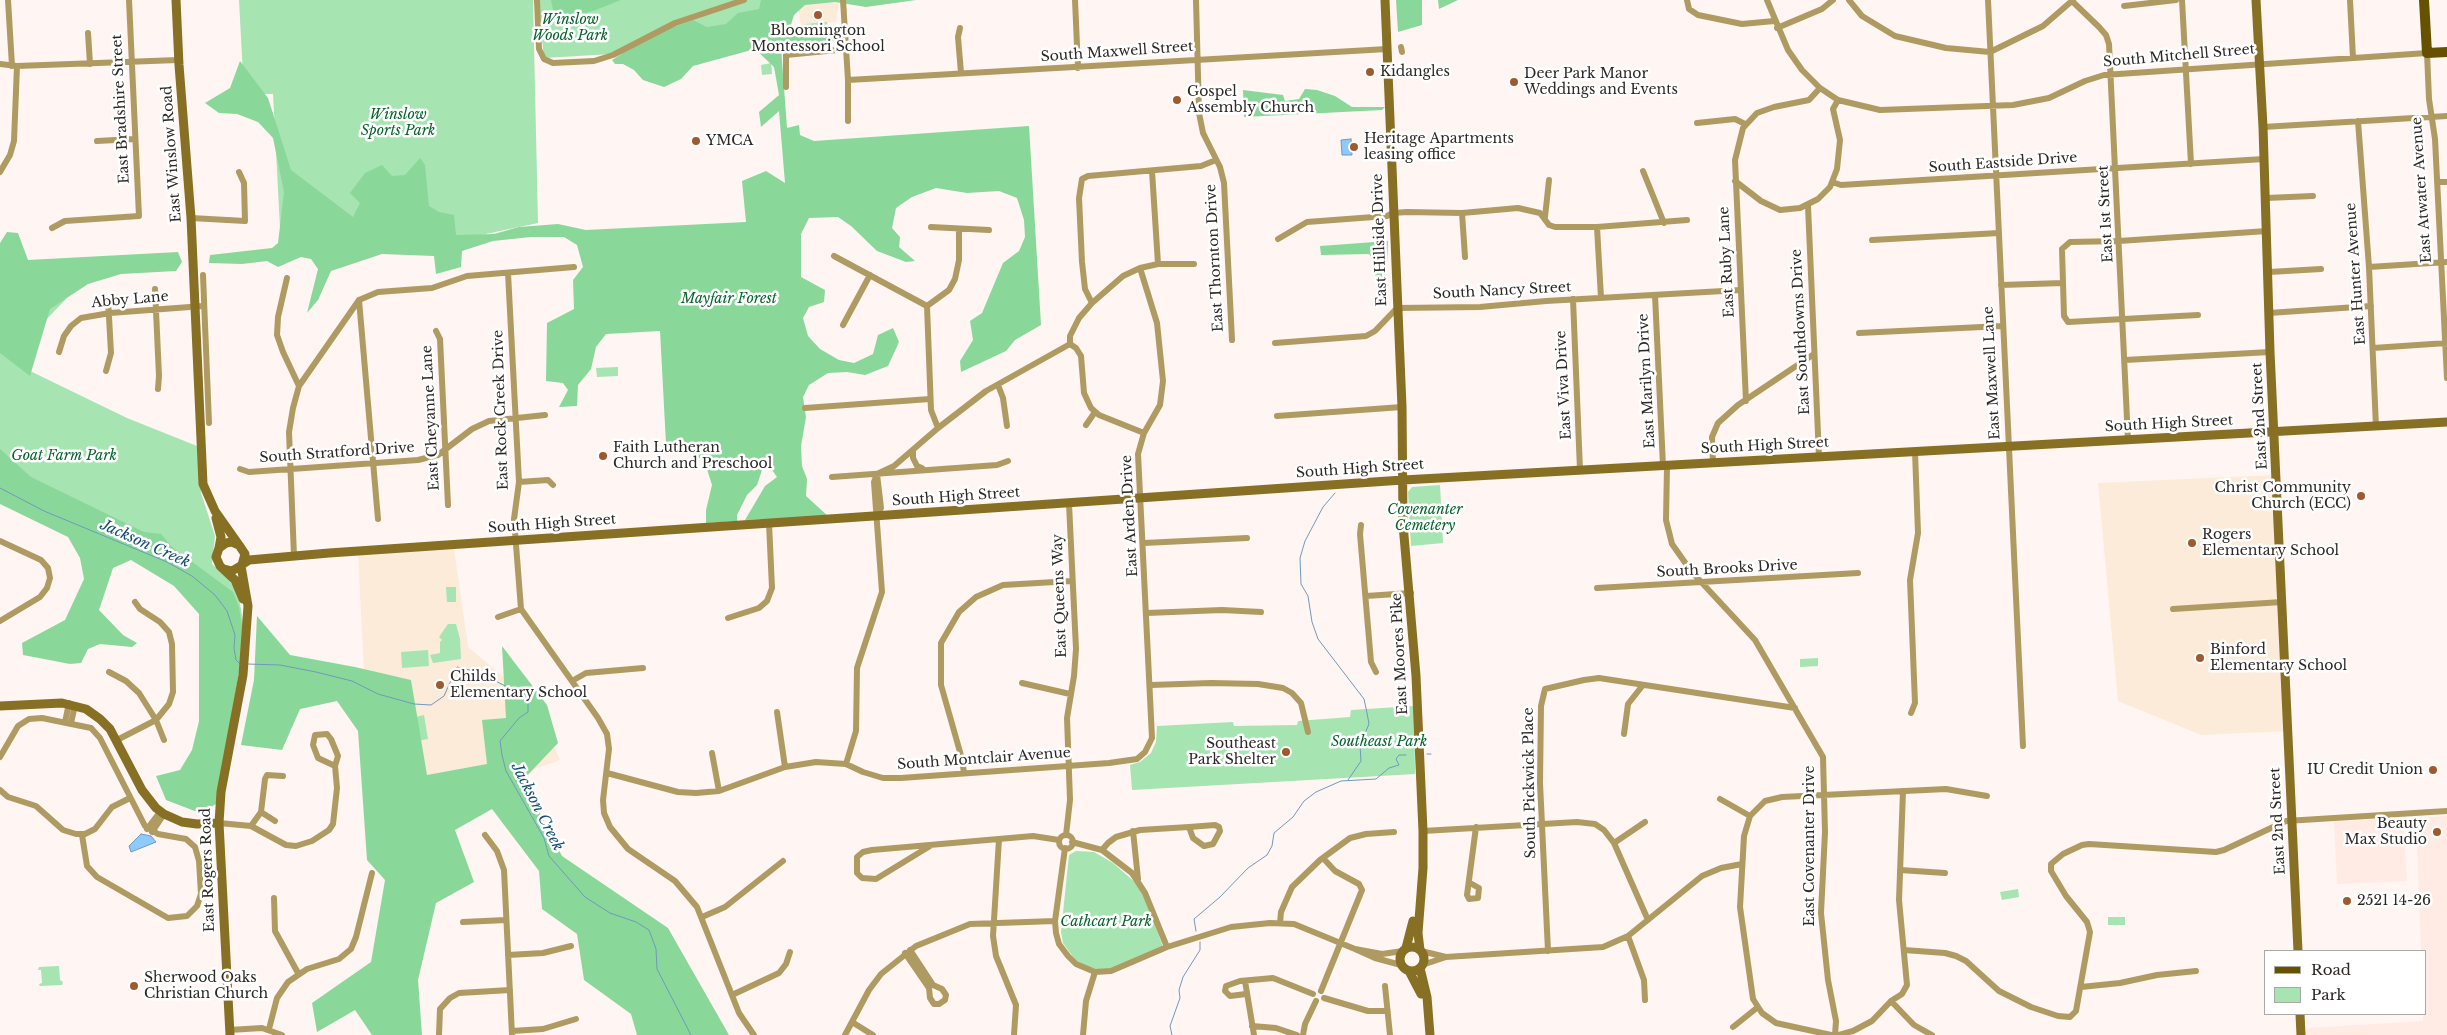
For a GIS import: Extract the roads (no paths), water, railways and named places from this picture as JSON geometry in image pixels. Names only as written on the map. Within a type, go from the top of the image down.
[{"type":"main road","name":"East Atwater Avenue","points":[[2424,0],[2427,52]]},
{"type":"main road","name":"South Mitchell Street","points":[[2427,52],[2447,52]]},
{"type":"street","points":[[0,172],[10,155],[14,141],[15,66],[8,0]]},
{"type":"street","name":"East Bradshire Street","points":[[52,228],[65,221],[139,216],[129,0]]},
{"type":"street","name":"East Winslow Road","points":[[176,0],[178,60],[209,423]]},
{"type":"street","points":[[537,0],[539,49],[544,59],[554,63],[594,60],[613,55],[675,23],[744,0]]},
{"type":"street","points":[[843,0],[847,49],[848,122]]},
{"type":"street","points":[[1075,0],[1078,68]]},
{"type":"street","name":"East Thornton Drive","points":[[1196,0],[1199,113],[1203,133],[1216,160],[1224,183],[1232,340]]},
{"type":"street","name":"East Hillside Drive","points":[[1385,0],[1404,480]]},
{"type":"street","points":[[1688,0],[1691,12],[1710,17],[1742,24],[1774,21]]},
{"type":"street","points":[[1696,123],[1735,119],[1745,124],[1752,116],[1763,111],[1809,100],[1820,88],[1797,63],[1777,28],[1767,0]]},
{"type":"street","points":[[1777,28],[1822,9],[1833,0]]},
{"type":"street","points":[[1849,0],[1862,16],[1899,38],[1946,48],[1990,52],[2043,26],[2073,1]]},
{"type":"street","name":"East Maxwell Lane","points":[[1988,0],[2023,746]]},
{"type":"street","points":[[2124,6],[2176,0]]},
{"type":"street","points":[[2182,0],[2192,164]]},
{"type":"street","name":"East 2nd Street","points":[[2256,0],[2269,272],[2270,352],[2276,433],[2298,950]]},
{"type":"street","points":[[2350,0],[2353,58]]},
{"type":"street","name":"East 1st Street","points":[[2073,1],[2106,35],[2110,44],[2128,440]]},
{"type":"street","points":[[960,28],[958,37],[961,73]]},
{"type":"street","points":[[88,33],[90,64]]},
{"type":"street","points":[[786,87],[786,55],[847,49]]},
{"type":"street","name":"South Maxwell Street","points":[[848,80],[1387,49]]},
{"type":"street","name":"South Mitchell Street","points":[[1820,88],[1838,100],[1880,110],[1993,104],[2013,105],[2041,101],[2091,78],[2112,74],[2427,52]]},
{"type":"street","name":"East Atwater Avenue","points":[[2427,52],[2444,263],[2447,378]]},
{"type":"street","points":[[0,64],[15,66],[178,60]]},
{"type":"street","points":[[1735,181],[1761,201],[1775,208],[1790,209],[1808,206],[1822,196],[1832,182],[1840,146],[1833,112],[1838,100]]},
{"type":"street","points":[[2263,127],[2447,116]]},
{"type":"street","name":"East Hunter Avenue","points":[[2358,121],[2369,267],[2376,427]]},
{"type":"street","name":"East Ruby Lane","points":[[1745,124],[1736,147],[1735,181],[1746,401]]},
{"type":"street","points":[[97,141],[134,139]]},
{"type":"street","name":"South Eastside Drive","points":[[1832,182],[1842,185],[1996,177],[2264,159]]},
{"type":"street","points":[[1092,303],[1085,289],[1082,262],[1079,198],[1082,179],[1088,176],[1201,166],[1216,160]]},
{"type":"street","points":[[1152,171],[1158,264]]},
{"type":"street","points":[[1642,171],[1664,222]]},
{"type":"street","points":[[191,218],[245,221],[244,183],[239,172]]},
{"type":"street","points":[[1545,218],[1549,180]]},
{"type":"street","points":[[2437,182],[2447,182]]},
{"type":"street","points":[[2266,198],[2313,196]]},
{"type":"street","name":"East Southdowns Drive","points":[[1808,206],[1819,457]]},
{"type":"street","points":[[1278,239],[1307,222],[1387,216],[1393,213],[1462,212],[1518,208],[1540,212],[1552,227],[1597,227],[1688,220]]},
{"type":"street","points":[[1462,212],[1465,257]]},
{"type":"street","points":[[931,227],[989,230]]},
{"type":"street","points":[[1597,227],[1601,298]]},
{"type":"street","points":[[927,306],[949,290],[955,279],[959,260],[960,229]]},
{"type":"street","points":[[2198,316],[2068,322],[2064,316],[2061,252],[2067,242],[2267,231]]},
{"type":"street","points":[[1872,240],[1999,233]]},
{"type":"street","points":[[834,256],[927,306]]},
{"type":"street","points":[[2369,267],[2444,263]]},
{"type":"street","points":[[1070,344],[1070,336],[1079,318],[1092,303],[1123,276],[1140,268],[1158,264],[1194,264]]},
{"type":"street","points":[[294,556],[289,432],[299,386],[359,300],[378,292],[432,288],[466,276],[574,268]]},
{"type":"street","name":"East Arden Drive","points":[[1140,268],[1157,323],[1163,381],[1160,405],[1144,433],[1138,454],[1151,685],[1152,740]]},
{"type":"street","points":[[2269,272],[2321,268]]},
{"type":"street","name":"East Rock Creek Drive","points":[[508,273],[519,482],[514,519],[521,609]]},
{"type":"street","name":"East Winslow Road","points":[[203,275],[198,306],[203,484],[215,510],[241,546]]},
{"type":"street","points":[[843,325],[870,275]]},
{"type":"street","points":[[287,278],[278,317],[277,335],[282,352],[299,386]]},
{"type":"street","points":[[2001,285],[2063,283]]},
{"type":"street","points":[[155,289],[158,389]]},
{"type":"street","name":"South Nancy Street","points":[[1397,308],[1480,307],[1573,299],[1741,290]]},
{"type":"street","name":"East Marilyn Drive","points":[[1656,295],[1665,466]]},
{"type":"street","points":[[106,371],[111,353],[108,299]]},
{"type":"street","name":"East Viva Drive","points":[[1573,299],[1580,470]]},
{"type":"street","points":[[359,300],[378,518]]},
{"type":"street","name":"Abby Lane","points":[[59,352],[64,336],[80,318],[110,313],[198,306]]},
{"type":"street","points":[[927,306],[930,399],[931,410],[938,428]]},
{"type":"street","points":[[2269,313],[2371,306]]},
{"type":"street","points":[[1275,343],[1366,336],[1375,330],[1397,308]]},
{"type":"street","points":[[1859,333],[2002,326]]},
{"type":"street","name":"East Cheyanne Lane","points":[[436,331],[440,339],[448,505]]},
{"type":"street","points":[[2373,348],[2446,343]]},
{"type":"street","points":[[846,764],[856,731],[857,668],[882,592],[874,482],[877,474],[894,466],[963,407],[1070,344]]},
{"type":"street","points":[[1070,344],[1080,352],[1084,393],[1088,404],[1095,412],[1144,433]]},
{"type":"street","points":[[2125,360],[2270,352]]},
{"type":"street","points":[[1713,463],[1713,430],[1726,415],[1814,354]]},
{"type":"street","points":[[998,385],[1003,398],[1006,426]]},
{"type":"street","points":[[806,408],[930,399]]},
{"type":"street","points":[[1277,416],[1402,408]]},
{"type":"street","points":[[1086,426],[1095,412]]},
{"type":"street","name":"South Stratford Drive","points":[[240,469],[249,472],[418,460],[438,455],[472,429],[489,421],[545,415]]},
{"type":"street","name":"South High Street","points":[[242,565],[248,560],[294,556],[1404,480],[2447,422]]},
{"type":"street","points":[[913,451],[913,458],[917,466],[923,469]]},
{"type":"street","points":[[1911,712],[1915,703],[1910,580],[1918,533],[1915,452]]},
{"type":"street","points":[[832,476],[997,465],[1008,461]]},
{"type":"street","name":"East Covenanter Drive","points":[[1665,466],[1669,537],[1681,558],[1755,640],[1823,757],[1825,847],[1821,913],[1828,980],[1837,1035]]},
{"type":"street","points":[[519,482],[548,480],[553,485]]},
{"type":"street","name":"East Moores Pike","points":[[1404,480],[1403,524],[1411,593],[1423,831],[1418,933],[1421,950]]},
{"type":"street","name":"East Queens Way","points":[[1066,835],[1070,800],[1067,718],[1076,648],[1069,504]]},
{"type":"street","name":"East Winslow Road","points":[[215,510],[220,536],[219,548]]},
{"type":"street","points":[[728,618],[759,608],[767,601],[772,588],[770,523]]},
{"type":"street","points":[[1361,525],[1360,534],[1371,662],[1376,672]]},
{"type":"street","points":[[1144,543],[1247,538]]},
{"type":"street","points":[[0,541],[41,560],[48,568],[50,578],[47,588],[40,597],[0,621]]},
{"type":"street","points":[[229,542],[241,546],[245,558],[242,565],[232,571],[224,569],[216,557],[219,548],[229,542]]},
{"type":"street","name":"South High Street","points":[[241,546],[276,558]]},
{"type":"street","name":"East Rogers Road","points":[[230,1032],[219,823],[221,792],[243,675],[248,601],[242,578],[242,565]]},
{"type":"street","name":"East Rogers Road","points":[[224,569],[235,580],[246,616]]},
{"type":"street","name":"South Brooks Drive","points":[[1597,588],[1703,584],[1858,573]]},
{"type":"street","points":[[964,773],[962,759],[941,685],[942,643],[950,627],[959,612],[976,597],[1003,585],[1072,581]]},
{"type":"street","points":[[1366,596],[1411,593]]},
{"type":"street","points":[[116,740],[156,720],[169,704],[173,692],[172,640],[164,625],[140,609],[135,602]]},
{"type":"street","points":[[2173,609],[2282,602]]},
{"type":"street","points":[[498,617],[521,609],[607,734],[609,748],[604,787],[604,813],[614,833],[642,860],[675,881],[689,896],[702,917],[739,1013],[754,1035]]},
{"type":"street","points":[[1147,613],[1222,610],[1261,612]]},
{"type":"street","points":[[572,681],[586,673],[643,668]]},
{"type":"street","points":[[109,672],[126,681],[138,693],[156,720],[164,740]]},
{"type":"street","name":"South Pickwick Place","points":[[1548,951],[1540,731],[1541,698],[1544,689],[1592,678],[1795,708]]},
{"type":"street","points":[[1022,684],[1070,694]]},
{"type":"street","points":[[1151,685],[1258,684],[1283,688],[1292,693],[1301,703],[1308,732]]},
{"type":"street","points":[[1624,734],[1628,704],[1643,685]]},
{"type":"street","points":[[68,723],[72,704]]},
{"type":"street","points":[[0,706],[72,704],[100,719],[116,740],[146,797],[162,813],[190,824],[219,823],[251,826],[291,846],[302,845],[320,837],[329,830],[335,818],[336,766],[338,756],[328,734],[315,735],[313,746],[318,758],[336,766]]},
{"type":"street","points":[[777,712],[785,767]]},
{"type":"street","points":[[0,757],[18,726],[25,720],[37,718],[68,723],[84,726],[96,733],[130,798],[150,830],[186,839],[197,850],[200,899],[195,910],[182,918],[165,916],[94,874],[86,861],[82,834]]},
{"type":"street","name":"South Montclair Avenue","points":[[607,773],[678,792],[696,793],[719,791],[785,767],[816,762],[846,764],[883,778],[1068,766],[1137,759],[1152,740]]},
{"type":"street","points":[[712,753],[719,791]]},
{"type":"street","points":[[251,826],[261,812],[265,779],[268,775],[283,776]]},
{"type":"street","points":[[1831,1035],[1806,1033],[1776,1023],[1758,1007],[1750,988],[1741,914],[1745,830],[1750,816],[1762,803],[1773,798],[1954,789],[1987,796]]},
{"type":"street","points":[[0,790],[8,797],[40,808],[66,832],[82,834],[95,829],[112,807],[130,798]]},
{"type":"street","points":[[1837,1035],[1870,1023],[1891,1001],[1902,994],[1907,985],[1899,900],[1903,791]]},
{"type":"street","points":[[1720,799],[1750,816]]},
{"type":"street","points":[[1904,950],[1945,952],[1956,956],[1966,961],[2000,991],[2031,1007],[2068,1018],[2074,1013],[2081,987],[2089,942],[2089,925],[2052,874],[2050,865],[2056,858],[2077,847],[2090,844],[2220,851],[2280,822],[2447,811]]},
{"type":"street","points":[[261,812],[275,820]]},
{"type":"street","points":[[150,830],[162,813]]},
{"type":"street","points":[[1614,843],[1644,822]]},
{"type":"street","points":[[1423,831],[1542,823],[1592,823],[1604,830],[1614,843],[1648,920]]},
{"type":"street","points":[[1102,850],[1111,840],[1133,831],[1215,825],[1219,827],[1220,831],[1215,841],[1207,846],[1192,838],[1188,827]]},
{"type":"street","points":[[1470,883],[1476,827]]},
{"type":"street","points":[[1133,831],[1138,880]]},
{"type":"street","points":[[1280,922],[1281,912],[1292,886],[1323,858],[1350,838],[1366,834],[1394,832]]},
{"type":"street","points":[[930,846],[876,879],[862,878],[857,873],[857,857],[863,852],[1033,836],[1059,840],[1066,835],[1070,836],[1072,842],[1069,848],[1065,848]]},
{"type":"street","points":[[485,836],[493,845],[502,864],[512,1033],[543,1029],[576,1018]]},
{"type":"street","points":[[999,839],[992,922],[996,956],[1016,1006],[1014,1035]]},
{"type":"street","points":[[1059,840],[1060,844],[1065,848]]},
{"type":"street","points":[[1072,842],[1102,850],[1128,868],[1138,880],[1152,907],[1167,947]]},
{"type":"street","points":[[901,848],[904,862]]},
{"type":"street","points":[[1065,848],[1055,921],[1059,944],[1076,964],[1095,972],[1112,971],[1167,947],[1231,927],[1280,922],[1294,924],[1375,958],[1405,968],[1421,966],[1446,957],[1598,948],[1628,936],[1702,876],[1721,868],[1742,864]]},
{"type":"street","points":[[1316,1001],[1321,1001],[1341,943],[1361,897],[1362,887],[1331,868],[1323,858]]},
{"type":"street","points":[[1128,868],[1135,860]]},
{"type":"street","points":[[702,917],[725,906],[783,861]]},
{"type":"street","points":[[1900,870],[1946,873]]},
{"type":"street","points":[[269,1030],[280,992],[298,973],[339,959],[351,949],[356,937],[372,873]]},
{"type":"street","name":"East Moores Pike","points":[[1404,950],[1421,887]]},
{"type":"street","points":[[274,898],[275,931],[298,973]]},
{"type":"street","points":[[463,922],[506,920]]},
{"type":"street","points":[[845,1035],[869,990],[881,974],[908,951],[952,929],[970,924],[1055,921]]},
{"type":"street","points":[[1628,936],[1644,980],[1645,1000]]},
{"type":"street","points":[[508,955],[543,953],[571,946]]},
{"type":"street","points":[[1355,949],[1387,954],[1413,947],[1446,957]]},
{"type":"street","points":[[1404,950],[1400,957],[1427,1008]]},
{"type":"street","points":[[1421,950],[1424,957],[1421,966],[1427,997],[1430,1035]]},
{"type":"street","points":[[908,951],[933,989]]},
{"type":"street","points":[[732,995],[779,973],[786,964],[790,952]]},
{"type":"street","points":[[2081,987],[2120,983],[2157,974],[2196,971]]},
{"type":"street","points":[[1083,1035],[1086,1001],[1095,972]]},
{"type":"street","points":[[1246,994],[1230,996],[1225,991],[1230,984],[1273,978],[1313,994],[1316,1001],[1305,1024],[1303,1035]]},
{"type":"street","points":[[1245,981],[1254,1035]]},
{"type":"street","points":[[1385,986],[1390,1035]]},
{"type":"street","points":[[439,1035],[440,1009],[450,998],[459,993],[510,990]]},
{"type":"street","points":[[1313,994],[1316,991],[1368,1011],[1387,1011]]},
{"type":"street","points":[[1891,1001],[1914,1025],[1932,1035]]},
{"type":"street","points":[[1733,1027],[1758,1007]]},
{"type":"street","points":[[2300,1015],[2301,1035]]},
{"type":"street","points":[[852,1022],[873,1035]]},
{"type":"street","points":[[1252,1026],[1297,1035]]},
{"type":"street","points":[[230,1032],[269,1030],[282,1035]]},
{"type":"water","points":[[1351,139],[1352,155],[1342,155],[1341,140]]},
{"type":"water","points":[[141,834],[151,836],[156,842],[131,852],[129,846]]},
{"type":"waterway","name":"Jackson Creek","points":[[0,488],[44,511],[167,562],[192,576],[215,595],[227,611],[235,635],[234,648],[236,660],[240,664]]},
{"type":"waterway","points":[[1335,493],[1323,507],[1305,541],[1300,558],[1301,584],[1308,596],[1312,622],[1318,639],[1364,699],[1369,724],[1360,745],[1361,761],[1348,780]]},
{"type":"waterway","name":"Jackson Creek","points":[[247,664],[280,665],[316,672],[352,681],[378,694],[414,704],[431,705],[444,696],[457,667],[478,672],[515,691],[528,703],[528,712],[519,718],[500,741],[502,755],[506,771],[544,838],[549,856],[585,897],[610,913],[636,922],[649,930],[656,949],[657,969],[691,1035]]},
{"type":"waterway","points":[[1196,931],[1194,919],[1220,897],[1248,868],[1267,855],[1272,846],[1274,833],[1293,817],[1304,801],[1316,792],[1341,781],[1376,779],[1389,768],[1399,765],[1396,759],[1399,755],[1406,755]]},
{"type":"waterway","points":[[1172,1035],[1170,1026],[1180,998],[1179,990],[1183,977],[1200,950],[1200,942]]},
{"type":"place","name":"Bloomington Montessori School","points":[[818,15]]},
{"type":"place","name":"Kidangles","points":[[1370,72]]},
{"type":"place","name":"Deer Park Manor Weddings and Events","points":[[1514,82]]},
{"type":"place","name":"Gospel Assembly Church","points":[[1177,100]]},
{"type":"place","name":"YMCA","points":[[696,141]]},
{"type":"place","name":"Heritage Apartments leasing office","points":[[1354,147]]},
{"type":"place","name":"Faith Lutheran Church and Preschool","points":[[603,456]]},
{"type":"place","name":"Christ Community Church (ECC)","points":[[2361,496]]},
{"type":"place","name":"Rogers Elementary School","points":[[2192,543]]},
{"type":"place","name":"Binford Elementary School","points":[[2200,658]]},
{"type":"place","name":"Childs Elementary School","points":[[440,685]]},
{"type":"place","name":"Southeast Park Shelter","points":[[1286,752]]},
{"type":"place","name":"IU Credit Union","points":[[2433,770]]},
{"type":"place","name":"Beauty Max Studio","points":[[2437,832]]},
{"type":"place","name":"2521 14-26","points":[[2347,901]]},
{"type":"place","name":"Sherwood Oaks Christian Church","points":[[134,986]]},
{"type":"park label","name":"Winslow Woods Park","points":[[570,28]]},
{"type":"park label","name":"Winslow Sports Park","points":[[398,124]]},
{"type":"park label","name":"Mayfair Forest","points":[[729,299]]},
{"type":"park label","name":"Goat Farm Park","points":[[64,456]]},
{"type":"park label","name":"Covenanter Cemetery","points":[[1425,518]]},
{"type":"park label","name":"Southeast Park","points":[[1379,742]]},
{"type":"park label","name":"Cathcart Park","points":[[1106,922]]}]
